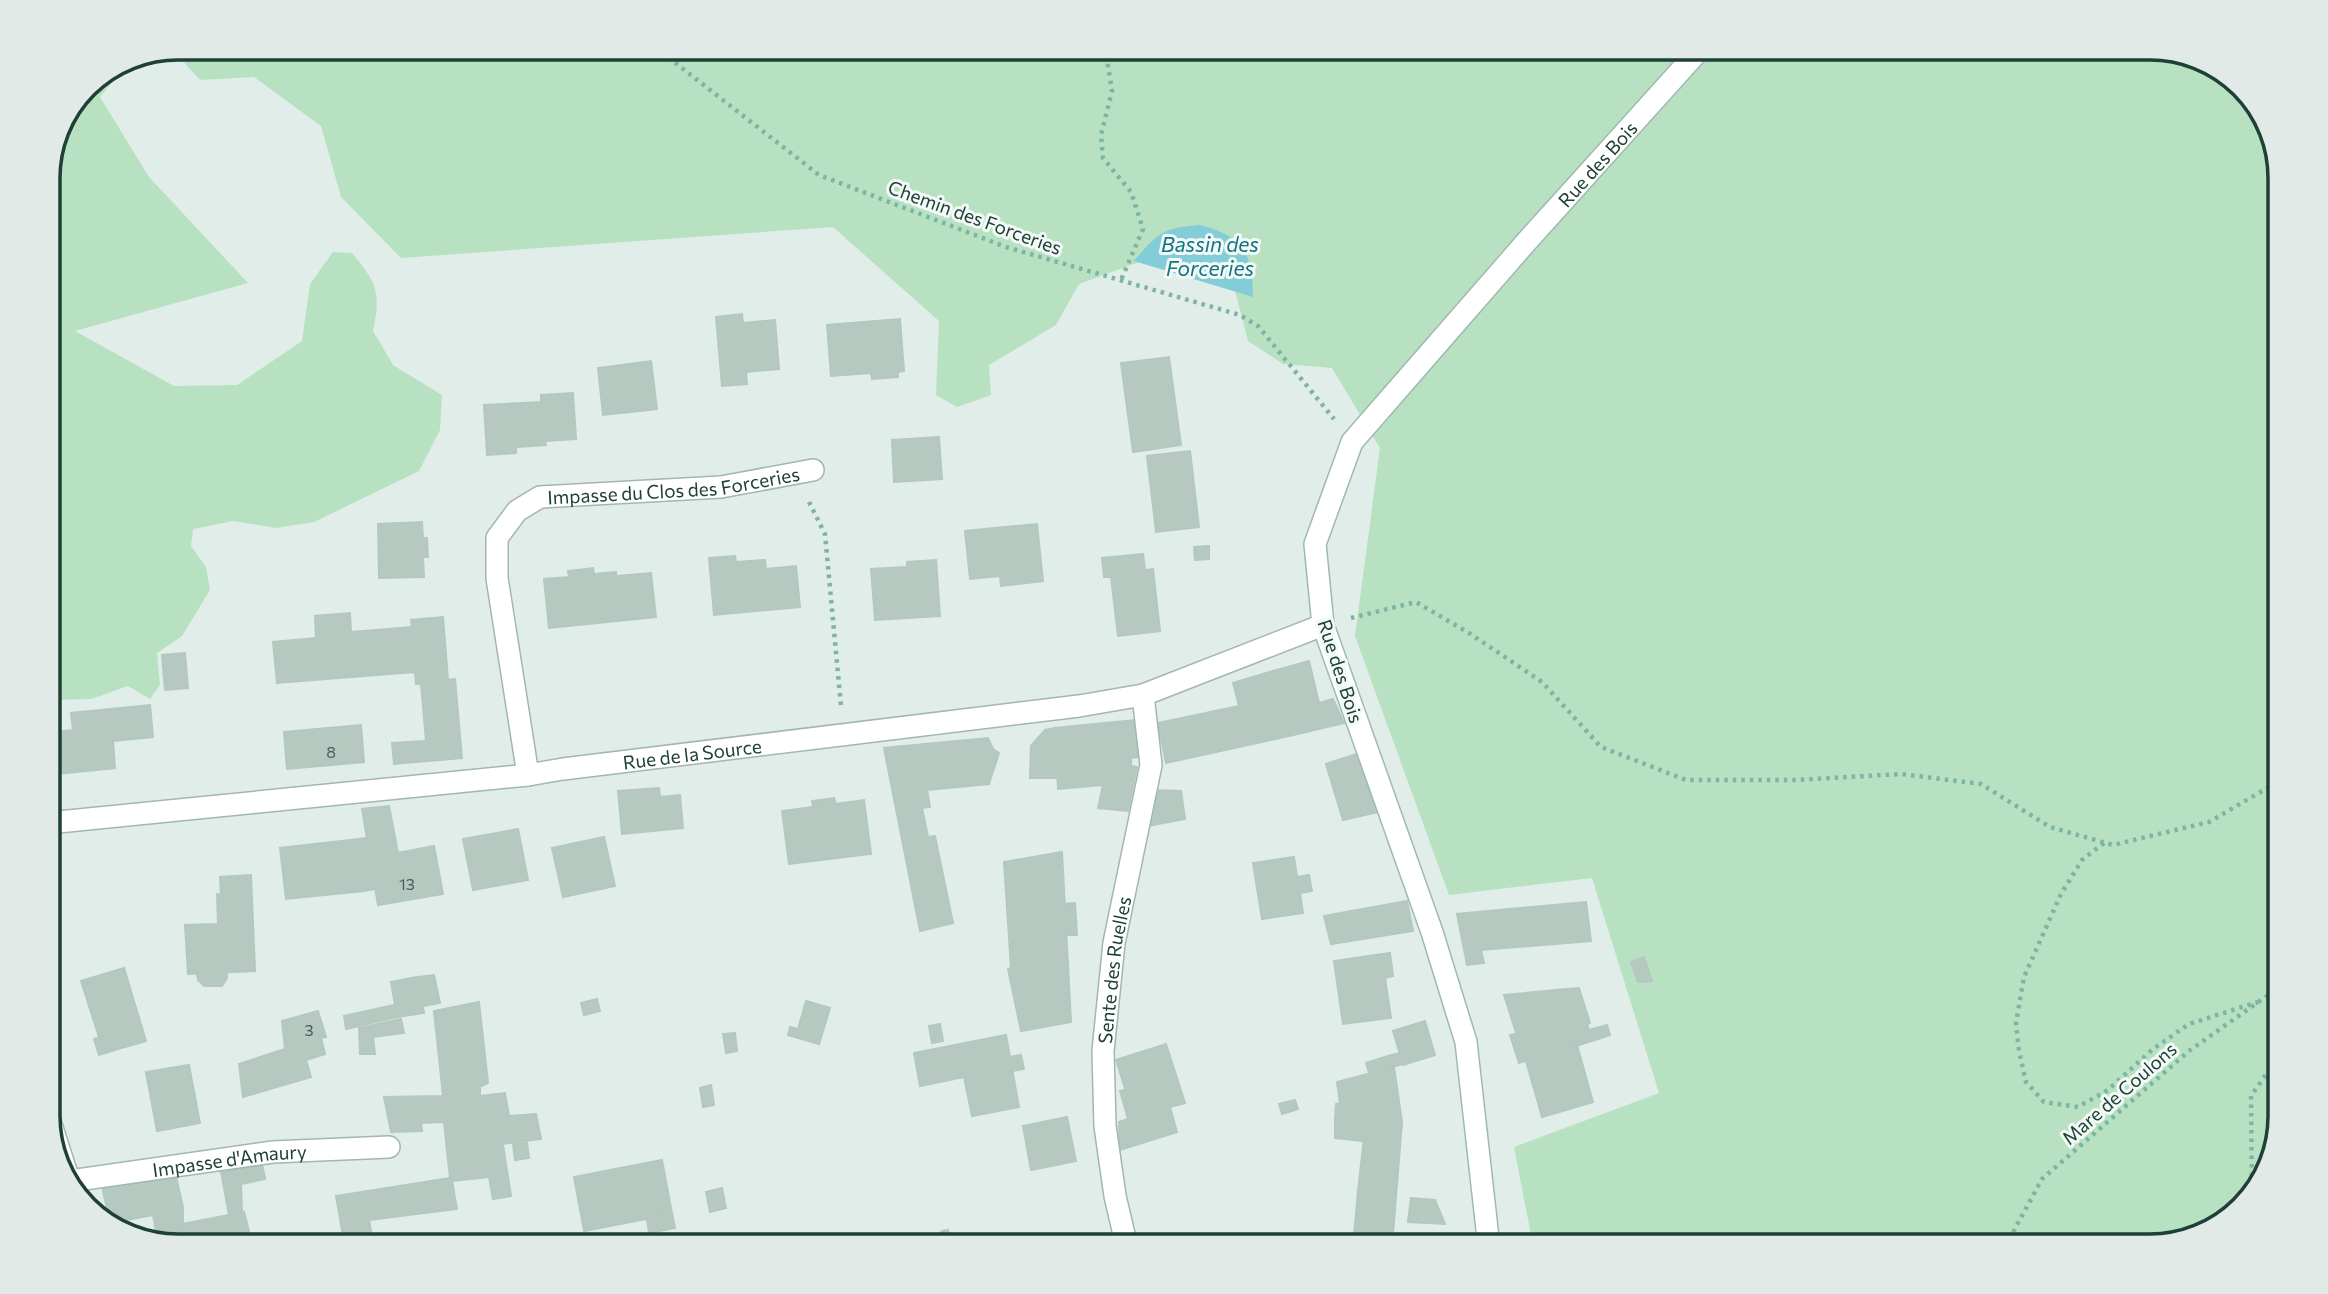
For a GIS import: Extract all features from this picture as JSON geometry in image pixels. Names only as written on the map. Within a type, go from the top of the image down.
[{"type":"street","name":"Rue des Bois","points":[[1488,1234],[1466,1042],[1432,932],[1323,625],[1315,544],[1352,442],[1519,250],[1690,60]]},
{"type":"street","name":"Impasse du Clos des Forceries","points":[[528,775],[497,578],[497,538],[517,511],[540,497],[721,487],[804,471]]},
{"type":"street","name":"Rue de la Source","points":[[60,822],[528,775],[1079,706],[1143,695],[1323,625]]},
{"type":"street","name":"Sente des Ruelles","points":[[1124,1234],[1115,1196],[1105,1126],[1103,1051],[1114,943],[1151,765],[1143,695]]},
{"type":"street","name":"Impasse d'Amaury","points":[[80,1183],[273,1152],[388,1147]]},
{"type":"path","name":"Chemin des Forceries","points":[[672,60],[819,175],[1006,247],[1240,315],[1258,326],[1352,442]]},
{"type":"path","points":[[1107,60],[1112,91],[1101,135],[1103,158],[1131,192],[1143,229],[1121,280]]},
{"type":"path","points":[[804,471],[825,534],[844,734]]},
{"type":"path","points":[[1323,625],[1416,602],[1469,633],[1542,682],[1601,747],[1686,780],[1796,780],[1901,774],[1981,784],[2050,827],[2113,845],[2209,822],[2268,788]]},
{"type":"path","points":[[2105,843],[2082,860],[2061,894],[2024,978],[2016,1023],[2019,1051],[2026,1082],[2044,1102],[2077,1107],[2108,1090],[2153,1049],[2189,1024],[2258,1002]]},
{"type":"path","name":"Mare de Coulons","points":[[2012,1234],[2042,1179],[2189,1051],[2268,995]]},
{"type":"path","points":[[2252,1178],[2251,1096],[2268,1071]]},
{"type":"green space","points":[[182,60],[2151,60],[2181,64],[2210,75],[2234,94],[2249,112],[2262,139],[2268,169],[2268,1117],[2264,1147],[2253,1176],[2234,1200],[2210,1219],[2196,1226],[2166,1233],[1531,1234],[1514,1147],[1659,1093],[1592,878],[1449,895],[1355,636],[1380,448],[1332,368],[1283,364],[1248,341],[1226,256],[1183,246],[1079,284],[1056,325],[989,365],[991,395],[957,407],[936,395],[939,321],[833,227],[401,258],[341,197],[321,126],[254,77],[200,80]]},
{"type":"green space","points":[[117,76],[100,97],[149,177],[248,283],[75,331],[174,386],[237,385],[302,341],[310,284],[333,252],[352,253],[367,272],[375,289],[377,307],[373,331],[393,365],[442,395],[440,430],[419,471],[314,522],[276,528],[233,521],[193,529],[191,546],[206,567],[210,590],[182,636],[157,653],[160,685],[150,699],[128,686],[91,699],[60,700],[60,169],[72,125],[84,105]]},
{"type":"water","name":"Bassin des Forceries","points":[[1200,225],[1227,235],[1243,249],[1251,269],[1253,297],[1134,261],[1162,233]]},
{"type":"building","points":[[742,314],[743,323],[775,320],[779,369],[746,372],[747,384],[722,386],[716,317]]},
{"type":"building","points":[[900,319],[904,371],[898,372],[898,377],[872,379],[871,373],[831,376],[827,325]]},
{"type":"building","points":[[1169,357],[1181,445],[1133,452],[1121,363]]},
{"type":"building","points":[[651,361],[657,409],[603,415],[598,368]]},
{"type":"building","points":[[573,393],[576,439],[545,441],[546,445],[516,447],[516,453],[487,455],[484,405],[541,402],[541,395]]},
{"type":"building","points":[[939,437],[942,479],[894,482],[892,440]]},
{"type":"building","points":[[1190,451],[1199,527],[1156,532],[1147,456]]},
{"type":"building","points":[[422,522],[423,538],[427,538],[428,557],[423,557],[424,577],[379,578],[378,524]]},
{"type":"building","points":[[1037,524],[1043,581],[1001,586],[1000,576],[970,579],[965,531]]},
{"type":"building","points":[[1209,546],[1209,559],[1195,560],[1194,547]]},
{"type":"building","points":[[1143,554],[1145,570],[1153,569],[1160,631],[1118,636],[1111,577],[1104,577],[1102,558]]},
{"type":"building","points":[[735,556],[736,562],[765,560],[766,569],[796,566],[800,607],[714,615],[709,558]]},
{"type":"building","points":[[936,560],[940,616],[875,620],[871,569],[907,567],[907,562]]},
{"type":"building","points":[[593,568],[594,574],[616,572],[616,576],[651,573],[656,617],[549,628],[544,579],[569,577],[568,571]]},
{"type":"building","points":[[350,613],[351,632],[412,627],[411,620],[443,617],[448,680],[455,679],[462,758],[394,764],[392,743],[426,741],[421,684],[416,684],[415,672],[277,683],[273,642],[316,638],[315,616]]},
{"type":"building","points":[[185,653],[188,688],[165,690],[162,655]]},
{"type":"building","points":[[1309,661],[1319,703],[1333,699],[1344,723],[1289,736],[1273,671]]},
{"type":"building","points":[[1273,671],[1289,736],[1166,763],[1158,723],[1239,706],[1233,683]]},
{"type":"building","points":[[150,705],[153,737],[113,741],[115,768],[60,774],[60,732],[73,730],[71,713]]},
{"type":"building","points":[[1135,720],[1139,757],[1131,758],[1131,766],[1137,767],[1128,811],[1098,808],[1103,785],[1058,789],[1055,728]]},
{"type":"building","points":[[361,725],[364,762],[287,769],[284,732]]},
{"type":"building","points":[[1055,728],[1058,778],[1030,778],[1031,746],[1045,730]]},
{"type":"building","points":[[988,738],[993,749],[999,753],[989,784],[927,790],[930,807],[922,808],[928,837],[935,836],[953,923],[920,931],[884,748]]},
{"type":"building","points":[[1357,754],[1382,811],[1343,820],[1326,764]]},
{"type":"building","points":[[659,788],[660,797],[680,795],[683,828],[622,834],[618,791]]},
{"type":"building","points":[[1151,790],[1181,791],[1185,819],[1142,827]]},
{"type":"building","points":[[834,798],[836,804],[813,807],[812,801]]},
{"type":"building","points":[[864,800],[871,854],[789,864],[782,811]]},
{"type":"building","points":[[389,806],[398,853],[434,846],[443,894],[378,905],[362,809]]},
{"type":"building","points":[[518,829],[528,880],[473,890],[463,839]]},
{"type":"building","points":[[604,837],[615,886],[563,897],[552,848]]},
{"type":"building","points":[[367,838],[376,889],[363,891],[358,839]]},
{"type":"building","points":[[358,839],[363,891],[286,899],[280,848]]},
{"type":"building","points":[[1062,852],[1071,1022],[1021,1031],[1008,969],[1011,968],[1004,862]]},
{"type":"building","points":[[1294,857],[1297,877],[1309,875],[1312,891],[1300,893],[1303,913],[1262,919],[1253,863]]},
{"type":"building","points":[[251,875],[255,971],[188,974],[185,925],[218,924],[217,894],[221,895],[220,877]]},
{"type":"building","points":[[1407,901],[1413,931],[1331,944],[1324,916]]},
{"type":"building","points":[[1586,902],[1591,941],[1481,950],[1484,963],[1467,965],[1457,914]]},
{"type":"building","points":[[1075,903],[1077,935],[1067,935],[1065,904]]},
{"type":"building","points":[[1390,953],[1393,976],[1385,978],[1391,1018],[1343,1024],[1334,961]]},
{"type":"building","points":[[1644,957],[1652,981],[1638,982],[1631,962]]},
{"type":"building","points":[[124,968],[146,1041],[118,1049],[113,1033],[99,1037],[81,981]]},
{"type":"building","points":[[227,972],[222,986],[204,986],[198,980],[197,974]]},
{"type":"building","points":[[434,975],[440,1003],[423,1006],[417,977]]},
{"type":"building","points":[[417,977],[424,1013],[397,1017],[391,982]]},
{"type":"building","points":[[1579,988],[1590,1023],[1587,1024],[1589,1030],[1607,1025],[1610,1035],[1573,1047],[1556,990]]},
{"type":"building","points":[[1556,990],[1573,1047],[1525,1061],[1504,995]]},
{"type":"building","points":[[597,999],[600,1011],[584,1015],[581,1003]]},
{"type":"building","points":[[806,1001],[830,1008],[819,1044],[788,1035],[790,1027],[798,1029]]},
{"type":"building","points":[[479,1002],[488,1083],[479,1087],[480,1089],[443,1096],[434,1011]]},
{"type":"building","points":[[394,1005],[397,1017],[346,1029],[344,1016]]},
{"type":"building","points":[[318,1011],[326,1037],[321,1038],[325,1054],[306,1060],[311,1077],[243,1097],[239,1064],[285,1049],[282,1021]]},
{"type":"building","points":[[401,1019],[404,1033],[373,1037],[375,1054],[360,1054],[359,1028]]},
{"type":"building","points":[[1425,1021],[1435,1055],[1403,1065],[1393,1031]]},
{"type":"building","points":[[940,1024],[943,1041],[932,1043],[929,1026]]},
{"type":"building","points":[[113,1033],[118,1049],[99,1055],[94,1039]]},
{"type":"building","points":[[735,1033],[737,1051],[726,1053],[723,1034]]},
{"type":"building","points":[[1516,1034],[1525,1061],[1519,1063],[1510,1035]]},
{"type":"building","points":[[1006,1035],[1019,1107],[972,1116],[964,1077],[920,1086],[914,1053]]},
{"type":"building","points":[[1166,1044],[1185,1103],[1170,1107],[1177,1132],[1120,1150],[1119,1122],[1134,1117],[1116,1060]]},
{"type":"building","points":[[1577,1045],[1593,1102],[1542,1117],[1526,1061]]},
{"type":"building","points":[[1400,1053],[1403,1064],[1391,1067],[1388,1056]]},
{"type":"building","points":[[1021,1055],[1024,1069],[1012,1071],[1009,1057]]},
{"type":"building","points":[[1388,1056],[1391,1067],[1369,1073],[1366,1063]]},
{"type":"building","points":[[189,1065],[200,1123],[157,1131],[146,1072]]},
{"type":"building","points":[[1394,1067],[1402,1122],[1396,1196],[1358,1191],[1366,1120],[1335,1120],[1336,1104],[1340,1103],[1337,1082]]},
{"type":"building","points":[[711,1085],[714,1105],[703,1107],[700,1088]]},
{"type":"building","points":[[480,1089],[480,1096],[505,1093],[509,1116],[536,1114],[541,1139],[447,1151],[444,1122],[421,1123],[422,1131],[391,1132],[384,1097],[443,1096]]},
{"type":"building","points":[[1125,1090],[1134,1117],[1128,1119],[1120,1091]]},
{"type":"building","points":[[1295,1100],[1298,1109],[1282,1114],[1279,1104]]},
{"type":"building","points":[[1067,1117],[1076,1161],[1031,1170],[1023,1126]]},
{"type":"building","points":[[1335,1120],[1366,1120],[1363,1141],[1335,1138]]},
{"type":"building","points":[[527,1143],[529,1158],[515,1160],[513,1144]]},
{"type":"building","points":[[503,1145],[511,1196],[493,1199],[489,1177],[452,1181],[457,1209],[369,1220],[371,1234],[343,1234],[336,1196],[450,1178],[447,1151]]},
{"type":"building","points":[[261,1159],[265,1179],[241,1184],[242,1213],[244,1212],[250,1234],[184,1234],[182,1224],[229,1215],[220,1166]]},
{"type":"building","points":[[662,1160],[671,1208],[656,1211],[657,1217],[584,1231],[574,1177]]},
{"type":"building","points":[[175,1172],[183,1207],[183,1230],[168,1233],[156,1232],[153,1215],[122,1221],[118,1219],[108,1212],[102,1186]]},
{"type":"building","points":[[722,1188],[726,1208],[710,1212],[706,1192]]},
{"type":"building","points":[[1358,1191],[1396,1196],[1393,1234],[1354,1234]]},
{"type":"building","points":[[1411,1198],[1435,1200],[1445,1224],[1408,1222]]},
{"type":"building","points":[[671,1208],[675,1228],[649,1233],[647,1219],[657,1217],[656,1211]]},
{"type":"building","points":[[183,1230],[184,1234],[177,1234],[169,1233]]}]
